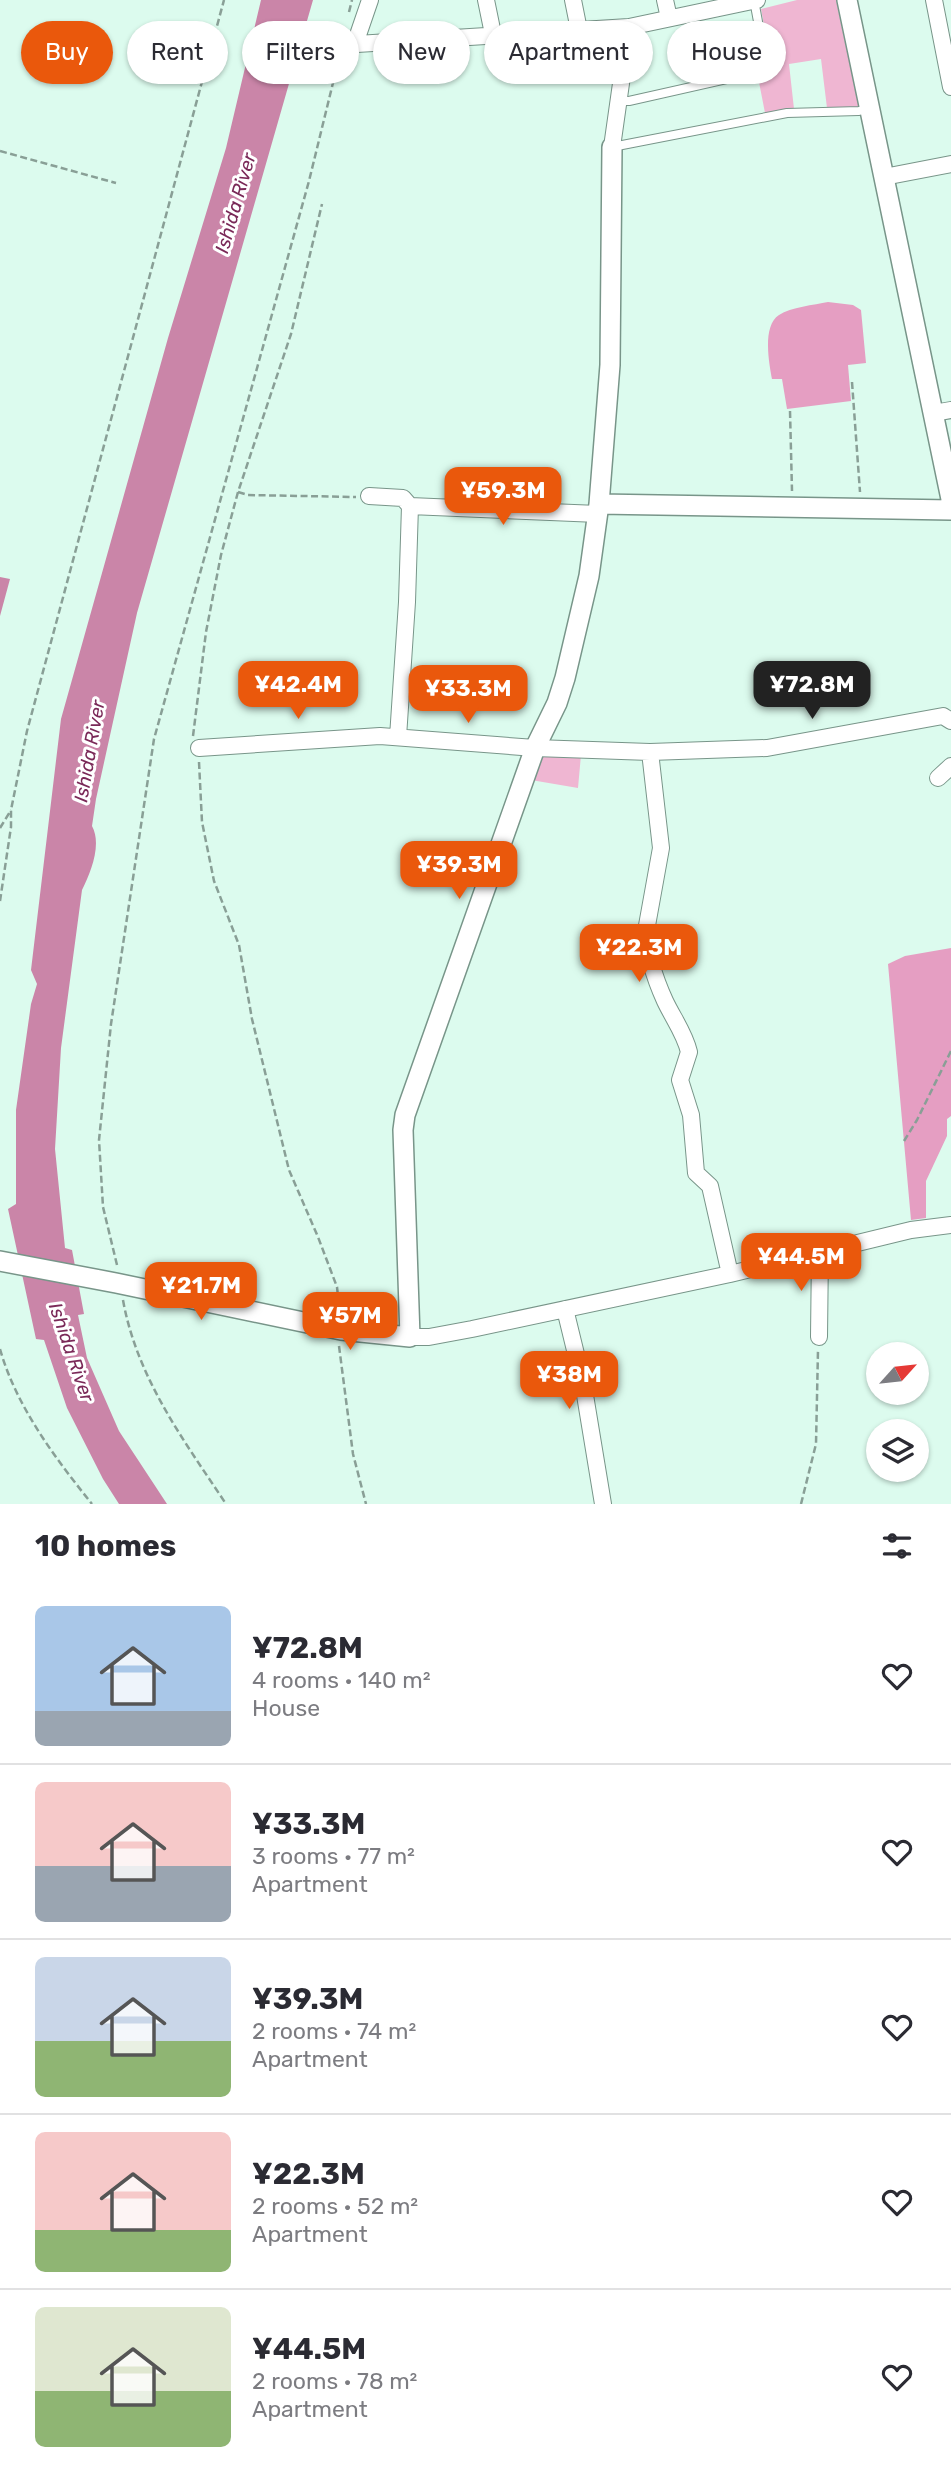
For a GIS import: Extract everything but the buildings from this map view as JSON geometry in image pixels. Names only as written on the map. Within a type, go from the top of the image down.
[{"type":"street","points":[[370,0],[357,44],[484,35]]},
{"type":"street","points":[[486,0],[490,21]]},
{"type":"street","points":[[573,0],[577,21]]},
{"type":"street","points":[[665,0],[669,18]]},
{"type":"street","points":[[653,22],[755,0]]},
{"type":"street","points":[[847,0],[884,177],[943,412],[951,499]]},
{"type":"street","points":[[934,0],[951,87]]},
{"type":"street","points":[[410,1337],[403,1130],[405,1115],[536,748],[557,703],[589,576],[599,509],[610,365],[612,147],[621,84]]},
{"type":"street","points":[[884,177],[951,164]]},
{"type":"street","points":[[369,496],[403,498],[410,506],[398,737]]},
{"type":"street","points":[[410,506],[951,510]]},
{"type":"street","points":[[199,748],[269,741],[380,736],[536,748],[650,752],[767,748],[943,716],[951,721]]},
{"type":"street","points":[[650,752],[661,848],[646,943],[665,1000],[689,1052],[680,1080],[691,1115],[696,1173],[710,1186],[730,1274]]},
{"type":"street","points":[[938,778],[951,766]]},
{"type":"street","points":[[0,1261],[341,1330],[429,1337],[730,1274],[911,1230],[951,1225]]},
{"type":"street","points":[[818,1337],[820,1251]]},
{"type":"street","points":[[565,1309],[583,1383],[603,1504]]},
{"type":"lane","points":[[619,101],[766,70],[755,0]]},
{"type":"lane","points":[[612,147],[787,113],[859,111],[870,108]]},
{"type":"path","points":[[0,901],[11,810],[27,731],[224,0]]},
{"type":"path","points":[[226,1504],[162,1409],[137,1353],[103,1207],[99,1140],[111,1024],[154,739],[309,181],[333,84]]},
{"type":"path","points":[[0,151],[116,183]]},
{"type":"path","points":[[322,204],[291,334],[238,492],[221,555],[206,632],[192,746],[199,748],[202,822],[211,869],[239,945],[251,1020],[289,1170],[337,1287],[341,1330],[339,1352],[354,1454],[366,1504]]},
{"type":"path","points":[[852,382],[861,509]]},
{"type":"path","points":[[790,411],[792,508]]},
{"type":"path","points":[[238,492],[247,495],[353,498],[369,496]]},
{"type":"path","points":[[0,828],[11,810]]},
{"type":"path","points":[[904,1141],[951,1051]]},
{"type":"path","points":[[801,1504],[816,1444],[818,1337]]},
{"type":"path","points":[[0,1349],[6,1369],[49,1447],[92,1504]]},
{"type":"shaded area","points":[[797,0],[836,0],[859,108],[827,108],[821,59],[789,64],[794,109],[765,113],[759,84],[786,84],[786,21],[763,21],[761,9]]},
{"type":"shaded area","points":[[828,302],[853,305],[861,310],[866,363],[848,365],[851,401],[787,409],[782,379],[772,379],[768,345],[770,327],[784,312]]},
{"type":"shaded area","points":[[542,753],[581,755],[578,788],[531,780]]},
{"type":"shaded area","points":[[951,948],[951,1116],[947,1119],[947,1136],[926,1181],[926,1218],[911,1220],[888,964],[905,956]]},
{"type":"water","points":[[261,0],[313,0],[307,21],[256,21]]},
{"type":"water","name":"Ishida River","points":[[242,80],[242,84],[289,84],[137,613],[96,799],[92,826],[96,849],[82,890],[61,1048],[55,1149],[65,1248],[72,1250],[84,1314],[78,1315],[87,1358],[119,1431],[167,1504],[119,1504],[103,1479],[67,1408],[44,1340],[36,1339],[8,1209],[16,1204],[16,1110],[31,1004],[37,984],[31,970],[61,719],[168,338],[226,148]]},
{"type":"water","points":[[0,577],[10,579],[0,616]]}]
